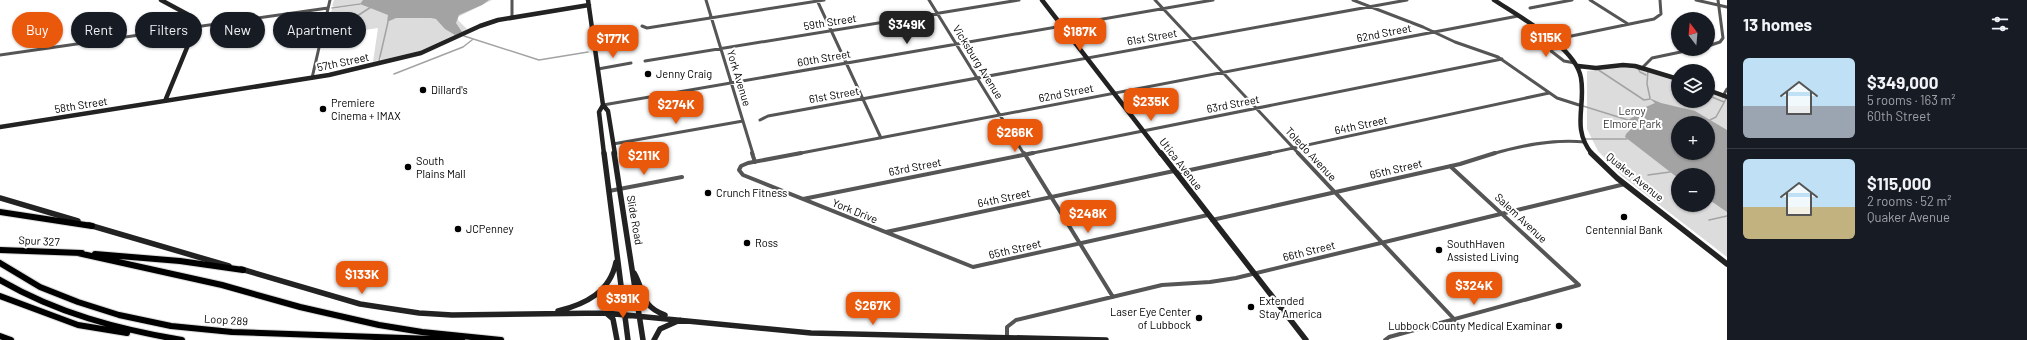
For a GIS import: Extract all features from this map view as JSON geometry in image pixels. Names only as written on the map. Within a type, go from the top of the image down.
[{"type":"highway","points":[[0,212],[92,226]]},
{"type":"highway","name":"Spur 327","points":[[0,250],[78,254]]},
{"type":"highway","points":[[78,254],[180,261],[243,270]]},
{"type":"highway","points":[[78,254],[222,284],[300,307],[378,325],[434,334],[501,340]]},
{"type":"highway","name":"Loop 289","points":[[1,264],[40,287],[78,302],[119,315],[171,326],[232,332],[462,340]]},
{"type":"highway","points":[[0,280],[24,294],[61,312],[140,333],[182,340]]},
{"type":"highway","points":[[0,296],[92,328],[112,333],[140,333]]},
{"type":"highway","points":[[0,337],[11,340]]},
{"type":"main road","points":[[161,0],[183,12]]},
{"type":"main road","name":"Slide Road","points":[[588,0],[603,105],[608,111],[619,189],[644,340]]},
{"type":"main road","name":"Utica Avenue","points":[[1042,0],[1306,340]]},
{"type":"main road","points":[[1494,0],[1562,48],[1576,65],[1603,68],[1623,65],[1643,67],[1671,77]]},
{"type":"main road","name":"57th Street","points":[[165,101],[312,78],[421,53],[480,26],[512,17],[589,6]]},
{"type":"main road","points":[[165,101],[186,48]]},
{"type":"main road","name":"Quaker Avenue","points":[[1576,65],[1581,77],[1578,122],[1585,142],[1600,163],[1727,264]]},
{"type":"main road","points":[[1715,92],[1725,96]]},
{"type":"main road","name":"58th Street","points":[[0,127],[165,101]]},
{"type":"main road","name":"Slide Road","points":[[603,105],[599,112],[628,340]]},
{"type":"main road","points":[[0,198],[351,302],[389,310],[442,314],[640,314],[812,333],[1106,340]]},
{"type":"main road","points":[[546,314],[579,305],[598,294],[614,273],[616,255]]},
{"type":"main road","points":[[633,272],[641,283],[644,300],[648,307],[656,312],[683,319]]},
{"type":"main road","points":[[604,313],[614,319],[617,340]]},
{"type":"main road","points":[[654,340],[655,334],[660,327],[683,319]]},
{"type":"main road","points":[[0,337],[6,340]]},
{"type":"street","points":[[312,78],[330,0]]},
{"type":"street","points":[[512,0],[512,17]]},
{"type":"street","name":"York Avenue","points":[[706,0],[755,162]]},
{"type":"street","points":[[817,0],[881,138]]},
{"type":"street","points":[[642,26],[647,28],[824,0]]},
{"type":"street","name":"Vicksburg Avenue","points":[[929,0],[1113,297]]},
{"type":"street","name":"59th Street","points":[[645,61],[1018,0]]},
{"type":"street","name":"Toledo Avenue","points":[[1155,0],[1455,320]]},
{"type":"street","name":"60th Street","points":[[603,105],[1213,0]]},
{"type":"street","points":[[1353,0],[1435,32],[1455,42],[1502,59],[1557,98],[1579,105]]},
{"type":"street","name":"61st Street","points":[[760,120],[768,116],[1407,0]]},
{"type":"street","points":[[1530,8],[1572,0]]},
{"type":"street","points":[[1590,0],[1628,24]]},
{"type":"street","points":[[1551,40],[1657,18],[1661,14],[1660,0]]},
{"type":"street","points":[[1696,0],[1727,7]]},
{"type":"street","points":[[1715,44],[1720,42],[1724,38],[1718,0]]},
{"type":"street","points":[[202,26],[328,8]]},
{"type":"street","name":"62nd Street","points":[[738,170],[744,164],[1518,16]]},
{"type":"street","points":[[593,36],[629,30]]},
{"type":"street","points":[[0,55],[135,36]]},
{"type":"street","points":[[1562,48],[1552,49],[1551,51],[1563,61],[1576,65]]},
{"type":"street","points":[[1643,67],[1647,61],[1652,58],[1671,54]]},
{"type":"street","name":"63rd Street","points":[[803,199],[1502,59]]},
{"type":"street","points":[[598,69],[631,63]]},
{"type":"street","points":[[1725,96],[1727,89]]},
{"type":"street","name":"64th Street","points":[[885,232],[1294,148],[1549,93]]},
{"type":"street","points":[[613,144],[743,121]]},
{"type":"street","name":"65th Street","points":[[1212,220],[1450,166],[1487,154],[1548,141],[1565,140],[1585,142]]},
{"type":"street","name":"Salem Avenue","points":[[1450,166],[1579,285],[1566,290],[1455,320]]},
{"type":"street","name":"York Drive","points":[[738,170],[743,175],[967,265]]},
{"type":"street","points":[[608,191],[682,177]]},
{"type":"street","name":"66th Street","points":[[1007,337],[1007,327],[1016,320],[1162,285],[1224,281],[1625,184]]},
{"type":"street","name":"65th Street","points":[[967,265],[977,267],[1208,215]]},
{"type":"street","points":[[1385,340],[1389,337],[1455,320]]},
{"type":"green space","points":[[334,0],[492,0],[458,17],[458,20],[467,29],[420,51],[381,60],[381,54],[378,60],[373,62],[378,28],[366,30],[366,12],[364,12],[371,7],[363,12],[331,12],[332,9],[359,5],[361,3],[335,7],[332,6]]},
{"type":"green space","name":"Leroy Elmore Park","points":[[1631,67],[1671,79],[1671,108],[1715,108],[1715,95],[1727,99],[1727,257],[1622,176],[1598,151],[1587,129],[1587,71]]},
{"type":"shaded area","points":[[363,0],[489,0],[482,5],[459,15],[456,23],[462,32],[455,35],[445,29],[436,19],[431,18],[396,18],[387,22],[388,15],[360,4]]},
{"type":"shaded area","points":[[1649,98],[1671,105],[1671,108],[1682,108],[1695,111],[1703,116],[1671,116],[1671,160],[1715,160],[1715,123],[1727,130],[1727,212],[1715,204],[1715,168],[1671,168],[1671,173],[1625,137],[1634,126],[1628,120],[1635,116],[1641,109],[1655,103]]},
{"type":"waterway","points":[[332,8],[360,4]]},
{"type":"waterway","points":[[363,12],[371,7]]},
{"type":"waterway","points":[[379,61],[388,22]]},
{"type":"waterway","points":[[464,36],[539,60],[588,52]]},
{"type":"waterway","points":[[394,74],[463,47],[472,40]]},
{"type":"waterway","points":[[1638,68],[1640,72],[1646,75]]},
{"type":"waterway","points":[[1597,69],[1644,100],[1650,99]]},
{"type":"waterway","points":[[1648,70],[1647,84],[1650,98]]},
{"type":"waterway","points":[[1715,98],[1724,102]]},
{"type":"waterway","points":[[1715,118],[1726,99]]},
{"type":"waterway","points":[[1583,106],[1628,120]]},
{"type":"waterway","points":[[1585,139],[1627,139]]},
{"type":"waterway","points":[[1648,175],[1670,172]]},
{"type":"waterway","points":[[1709,220],[1727,216]]},
{"type":"place","name":"Jenny Craig","points":[[648,74]]},
{"type":"place","name":"Dillard's","points":[[423,90]]},
{"type":"place","name":"Premiere Cinema + IMAX","points":[[323,109]]},
{"type":"place","name":"South Plains Mall","points":[[408,167]]},
{"type":"place","name":"Crunch Fitness","points":[[708,193]]},
{"type":"place","name":"Centennial Bank","points":[[1624,217]]},
{"type":"place","name":"JCPenney","points":[[458,229]]},
{"type":"place","name":"Ross","points":[[747,243]]},
{"type":"place","name":"SouthHaven Assisted Living","points":[[1439,250]]},
{"type":"place","name":"Extended Stay America","points":[[1251,307]]},
{"type":"place","name":"Laser Eye Center of Lubbock","points":[[1199,318]]},
{"type":"place","name":"Lubbock County Medical Examinar","points":[[1559,326]]}]
